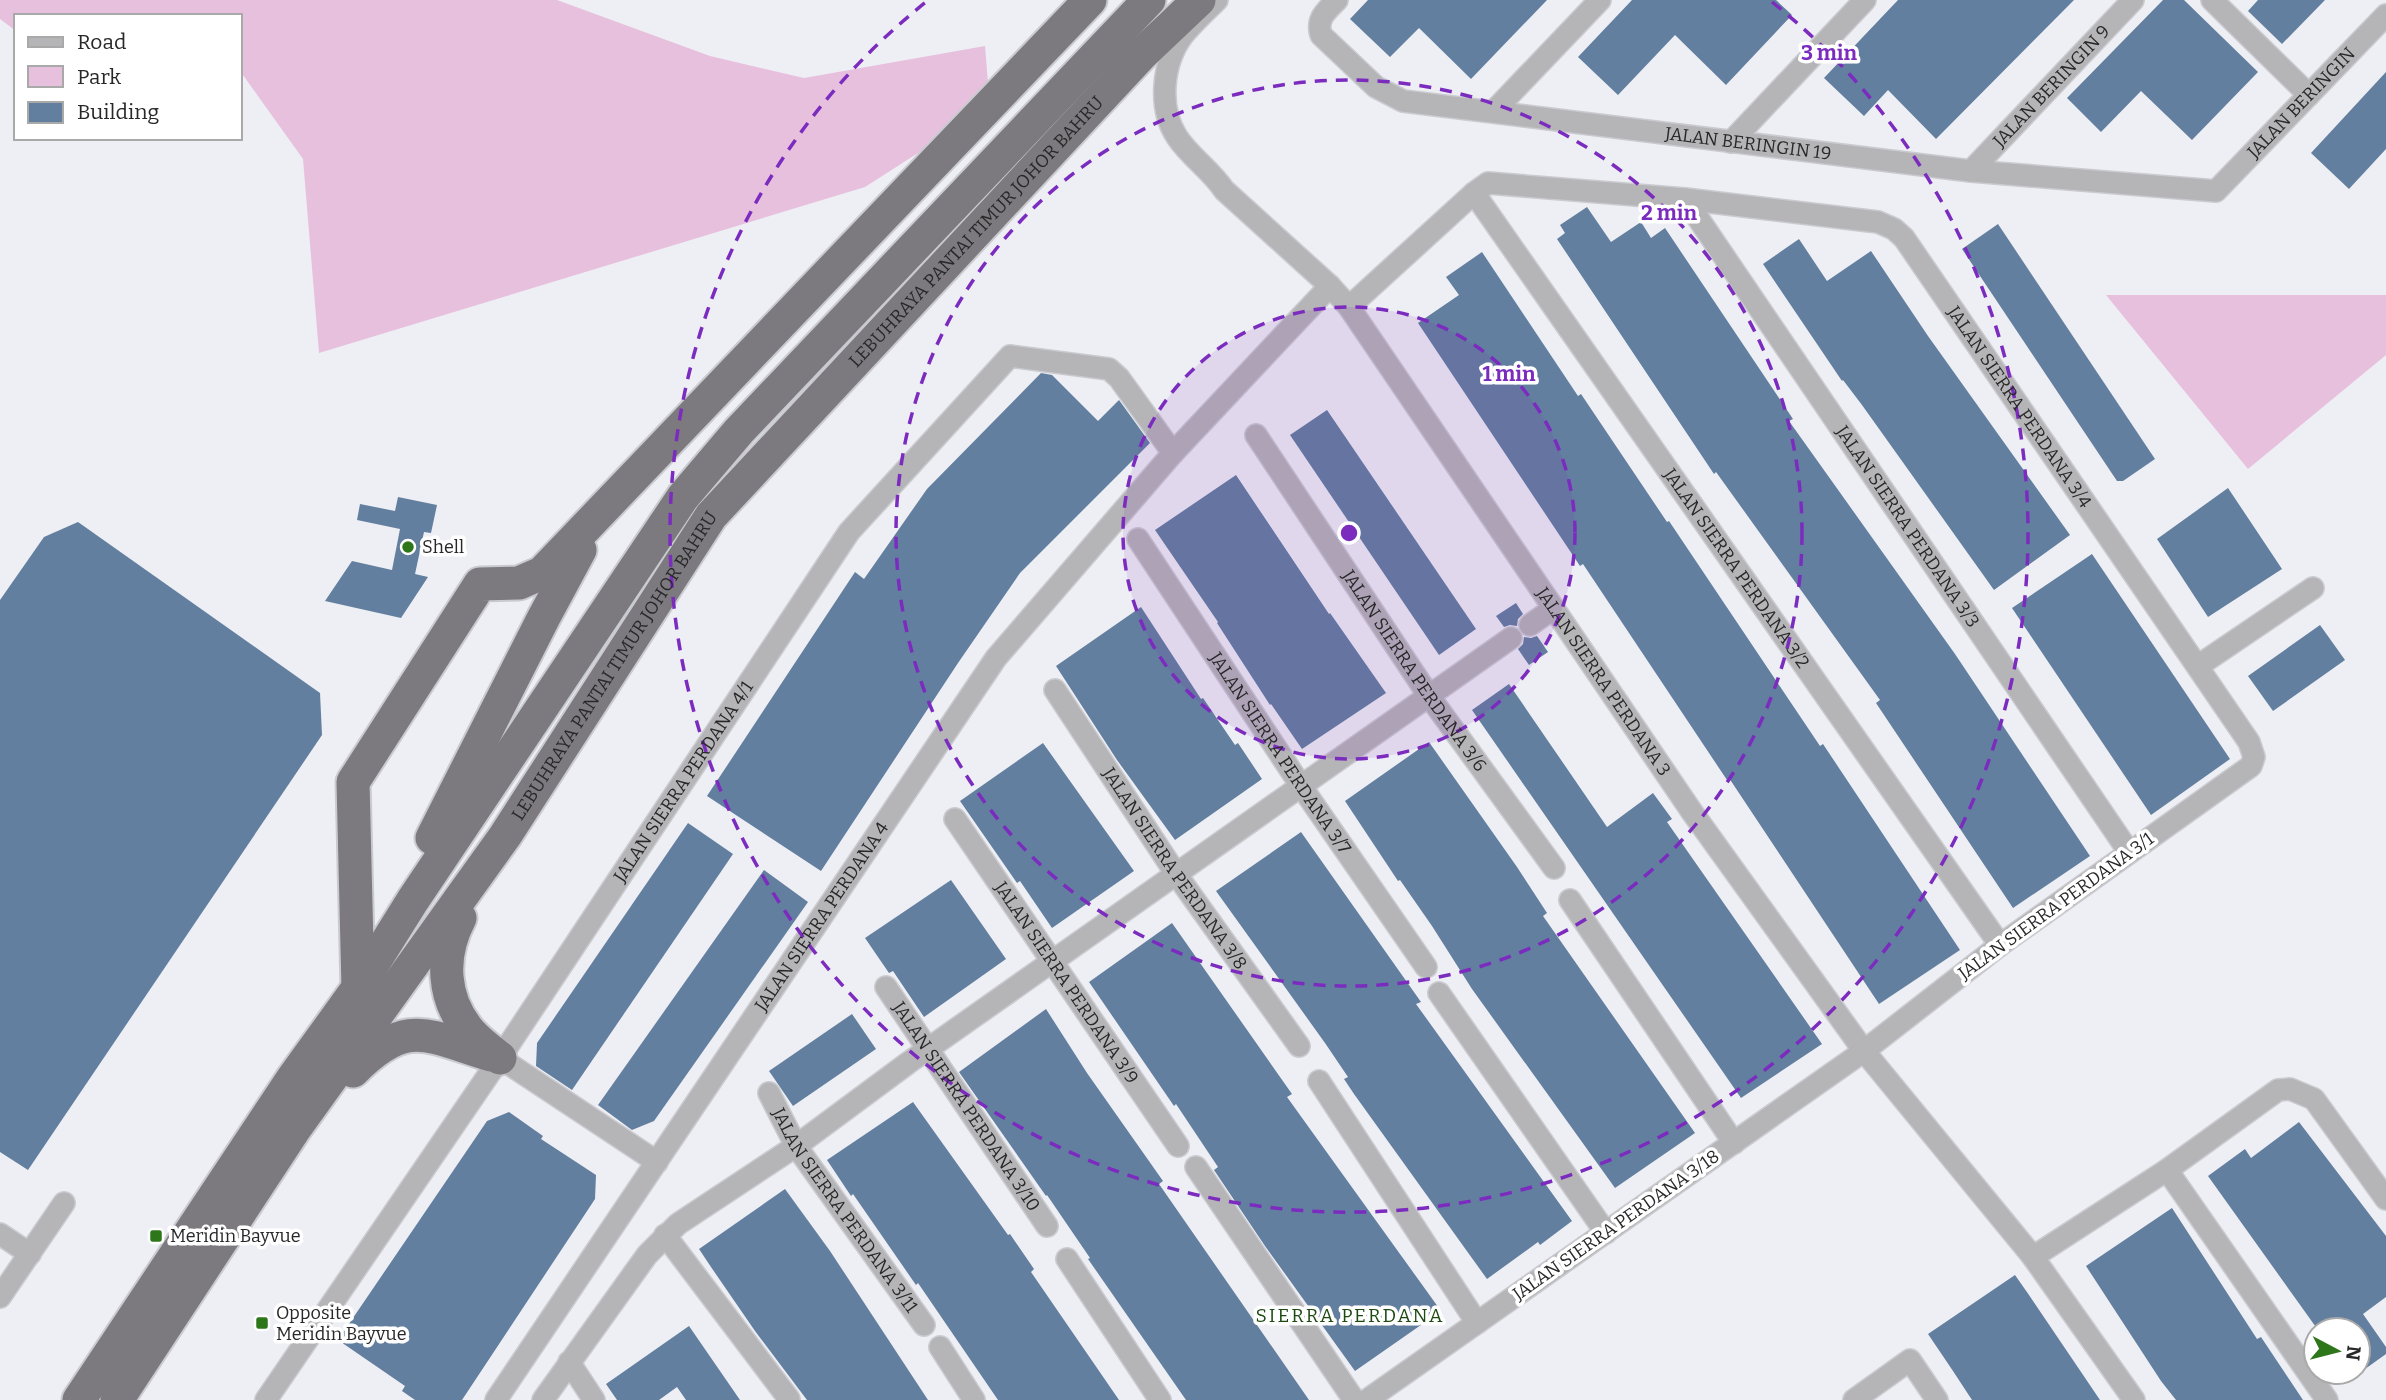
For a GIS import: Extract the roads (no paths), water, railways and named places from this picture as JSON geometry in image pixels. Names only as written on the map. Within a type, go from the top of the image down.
[{"type":"highway","points":[[358,988],[353,782],[480,584],[519,583],[537,576],[600,514],[1090,0]]},
{"type":"highway","name":"LEBUHRAYA PANTAI TIMUR JOHOR BAHRU","points":[[79,1400],[293,1078],[358,988],[413,900],[683,498],[749,421],[1149,0]]},
{"type":"highway","name":"LEBUHRAYA PANTAI TIMUR JOHOR BAHRU","points":[[117,1400],[294,1130],[505,836],[711,516],[1142,54],[1199,0]]},
{"type":"highway","points":[[358,988],[544,617],[600,514]]},
{"type":"highway","points":[[500,1058],[472,1035],[461,1020],[452,1003],[447,984],[446,963],[452,934],[505,836]]},
{"type":"highway","points":[[294,1130],[372,1052],[394,1039],[408,1036],[434,1037],[500,1058]]},
{"type":"street","name":"JALAN SIERRA PERDANA 3","points":[[1217,0],[1183,35],[1174,49],[1166,80],[1165,98],[1168,115],[1177,137],[1224,190],[1330,286],[1349,307],[1692,812],[1864,1051],[2034,1256],[2134,1400]]},
{"type":"street","name":"JALAN BERINGIN 19","points":[[1337,0],[1320,19],[1318,27],[1321,36],[1376,87],[1403,101],[1971,171],[2216,191]]},
{"type":"street","points":[[1494,111],[1600,0]]},
{"type":"street","points":[[1731,142],[1865,0]]},
{"type":"street","name":"JALAN BERINGIN 9","points":[[1971,171],[2133,0]]},
{"type":"street","points":[[2212,0],[2309,95]]},
{"type":"street","name":"JALAN BERINGIN","points":[[2216,191],[2386,15]]},
{"type":"street","name":"JALAN SIERRA PERDANA 3/4","points":[[1474,193],[1488,183],[1501,183],[1685,199],[1878,222],[1894,229],[1904,238],[2249,742],[2254,757],[2251,766]]},
{"type":"street","points":[[1349,307],[1474,193]]},
{"type":"street","name":"JALAN SIERRA PERDANA 3/2","points":[[1474,193],[2000,945]]},
{"type":"street","name":"JALAN SIERRA PERDANA 3/3","points":[[1685,199],[2129,852]]},
{"type":"street","name":"JALAN SIERRA PERDANA 4","points":[[496,1400],[996,658],[1173,453],[1330,286]]},
{"type":"street","name":"JALAN SIERRA PERDANA 4/1","points":[[266,1400],[500,1058],[849,532],[1010,356],[1109,369],[1119,378],[1173,453]]},
{"type":"street","name":"JALAN SIERRA PERDANA 3/6","points":[[1255,435],[1429,696],[1554,868]]},
{"type":"street","name":"JALAN SIERRA PERDANA 3/7","points":[[1138,539],[1301,786],[1426,967]]},
{"type":"street","points":[[2198,666],[2313,588]]},
{"type":"street","points":[[1530,625],[1554,608]]},
{"type":"street","points":[[543,1400],[647,1255],[678,1224],[796,1146],[928,1049],[1511,638]]},
{"type":"street","name":"JALAN SIERRA PERDANA 3/8","points":[[1055,690],[1176,874],[1299,1046]]},
{"type":"street","name":"JALAN SIERRA PERDANA 3/1","points":[[1864,1051],[2000,945],[2251,766]]},
{"type":"street","name":"JALAN SIERRA PERDANA 3/9","points":[[956,819],[1178,1146]]},
{"type":"street","points":[[1570,900],[1734,1143]]},
{"type":"street","name":"JALAN SIERRA PERDANA 3/10","points":[[886,987],[1047,1226]]},
{"type":"street","points":[[1439,993],[1606,1233]]},
{"type":"street","name":"JALAN SIERRA PERDANA 3/18","points":[[1367,1400],[1864,1051]]},
{"type":"street","points":[[500,1058],[657,1162]]},
{"type":"street","points":[[1319,1081],[1477,1323]]},
{"type":"street","points":[[2034,1256],[2167,1170],[2278,1090],[2298,1091],[2314,1099],[2386,1199]]},
{"type":"street","name":"JALAN SIERRA PERDANA 3/11","points":[[769,1093],[796,1146],[924,1325]]},
{"type":"street","points":[[1196,1167],[1354,1400]]},
{"type":"street","points":[[2167,1170],[2327,1400]]},
{"type":"street","points":[[0,1297],[64,1203]]},
{"type":"street","points":[[0,1234],[30,1254]]},
{"type":"street","points":[[666,1235],[789,1399]]},
{"type":"street","points":[[1067,1259],[1160,1400]]},
{"type":"street","points":[[940,1347],[974,1400]]},
{"type":"street","points":[[1854,1400],[1910,1360],[1937,1400]]},
{"type":"street","points":[[569,1362],[594,1400]]},
{"type":"place","name":"Shell","points":[[408,547]]},
{"type":"place","name":"Meridin Bayvue","points":[[156,1236]]},
{"type":"place","name":"Opposite Meridin Bayvue","points":[[262,1323]]},
{"type":"district","name":"SIERRA PERDANA","points":[[1350,1315]]}]
